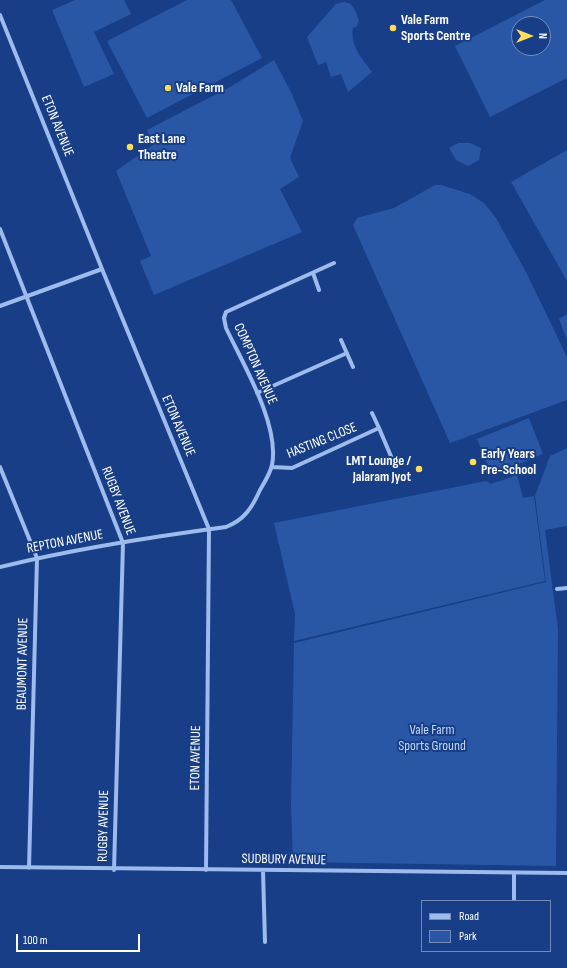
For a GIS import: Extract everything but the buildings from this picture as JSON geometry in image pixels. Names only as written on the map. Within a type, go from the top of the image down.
[{"type":"street","name":"ETON AVENUE","points":[[0,15],[209,529],[206,870]]},
{"type":"street","name":"RUGBY AVENUE","points":[[0,229],[123,543],[114,870]]},
{"type":"street","name":"COMPTON AVENUE","points":[[248,513],[272,466],[274,451],[271,429],[257,393],[226,328],[224,318],[226,312],[334,263]]},
{"type":"street","points":[[0,306],[102,269]]},
{"type":"street","points":[[313,273],[319,290]]},
{"type":"street","points":[[341,340],[353,367]]},
{"type":"street","points":[[257,393],[347,353]]},
{"type":"street","name":"HASTING CLOSE","points":[[372,413],[393,461]]},
{"type":"street","name":"HASTING CLOSE","points":[[272,466],[292,468],[379,428]]},
{"type":"street","name":"BEAUMONT AVENUE","points":[[0,467],[37,558],[30,868]]},
{"type":"street","name":"REPTON AVENUE","points":[[0,566],[123,543],[226,527],[238,522],[248,513]]},
{"type":"street","points":[[557,589],[567,588]]},
{"type":"street","name":"SUDBURY AVENUE","points":[[0,867],[114,870],[567,873]]},
{"type":"street","points":[[263,871],[265,942]]},
{"type":"street","points":[[514,873],[514,900]]},
{"type":"green space","points":[[75,0],[124,0],[131,14],[94,32],[114,74],[84,87],[52,10]]},
{"type":"green space","name":"Vale Farm","points":[[187,0],[231,0],[262,58],[147,118],[107,41]]},
{"type":"green space","points":[[545,0],[567,0],[567,78],[490,117],[455,46],[511,17],[511,56],[551,56],[551,16],[514,16]]},
{"type":"green space","points":[[347,2],[352,5],[359,20],[357,26],[353,28],[353,41],[361,57],[372,72],[348,92],[341,74],[331,77],[326,62],[318,65],[307,37],[336,4]]},
{"type":"green space","points":[[274,60],[291,92],[303,121],[290,158],[299,177],[280,189],[302,232],[154,295],[140,261],[151,256],[116,171],[153,145],[147,130],[230,87]]},
{"type":"green space","points":[[458,143],[470,143],[481,148],[479,160],[468,166],[456,160],[449,148]]},
{"type":"green space","points":[[567,150],[567,281],[511,182]]},
{"type":"green space","points":[[435,185],[441,185],[470,194],[484,203],[496,218],[526,272],[567,357],[567,400],[450,443],[353,225],[357,218],[394,208]]},
{"type":"green space","points":[[567,314],[567,340],[559,319]]},
{"type":"green space","points":[[529,418],[543,454],[492,475],[477,439]]},
{"type":"green space","name":"Vale Farm Sports Ground","points":[[567,448],[567,526],[545,530],[558,629],[556,866],[293,862],[291,804],[294,643],[546,582],[535,496],[550,456]]},
{"type":"green space","points":[[517,475],[523,498],[534,496],[545,581],[294,641],[295,614],[274,523],[486,481],[491,484]]},
{"type":"place","name":"Vale Farm Sports Centre","points":[[393,28]]},
{"type":"place","name":"Vale Farm","points":[[168,88]]},
{"type":"place","name":"East Lane Theatre","points":[[130,147]]},
{"type":"place","name":"Early Years Pre-School","points":[[473,462]]},
{"type":"place","name":"LMT Lounge / Jalaram Jyot","points":[[419,469]]}]
